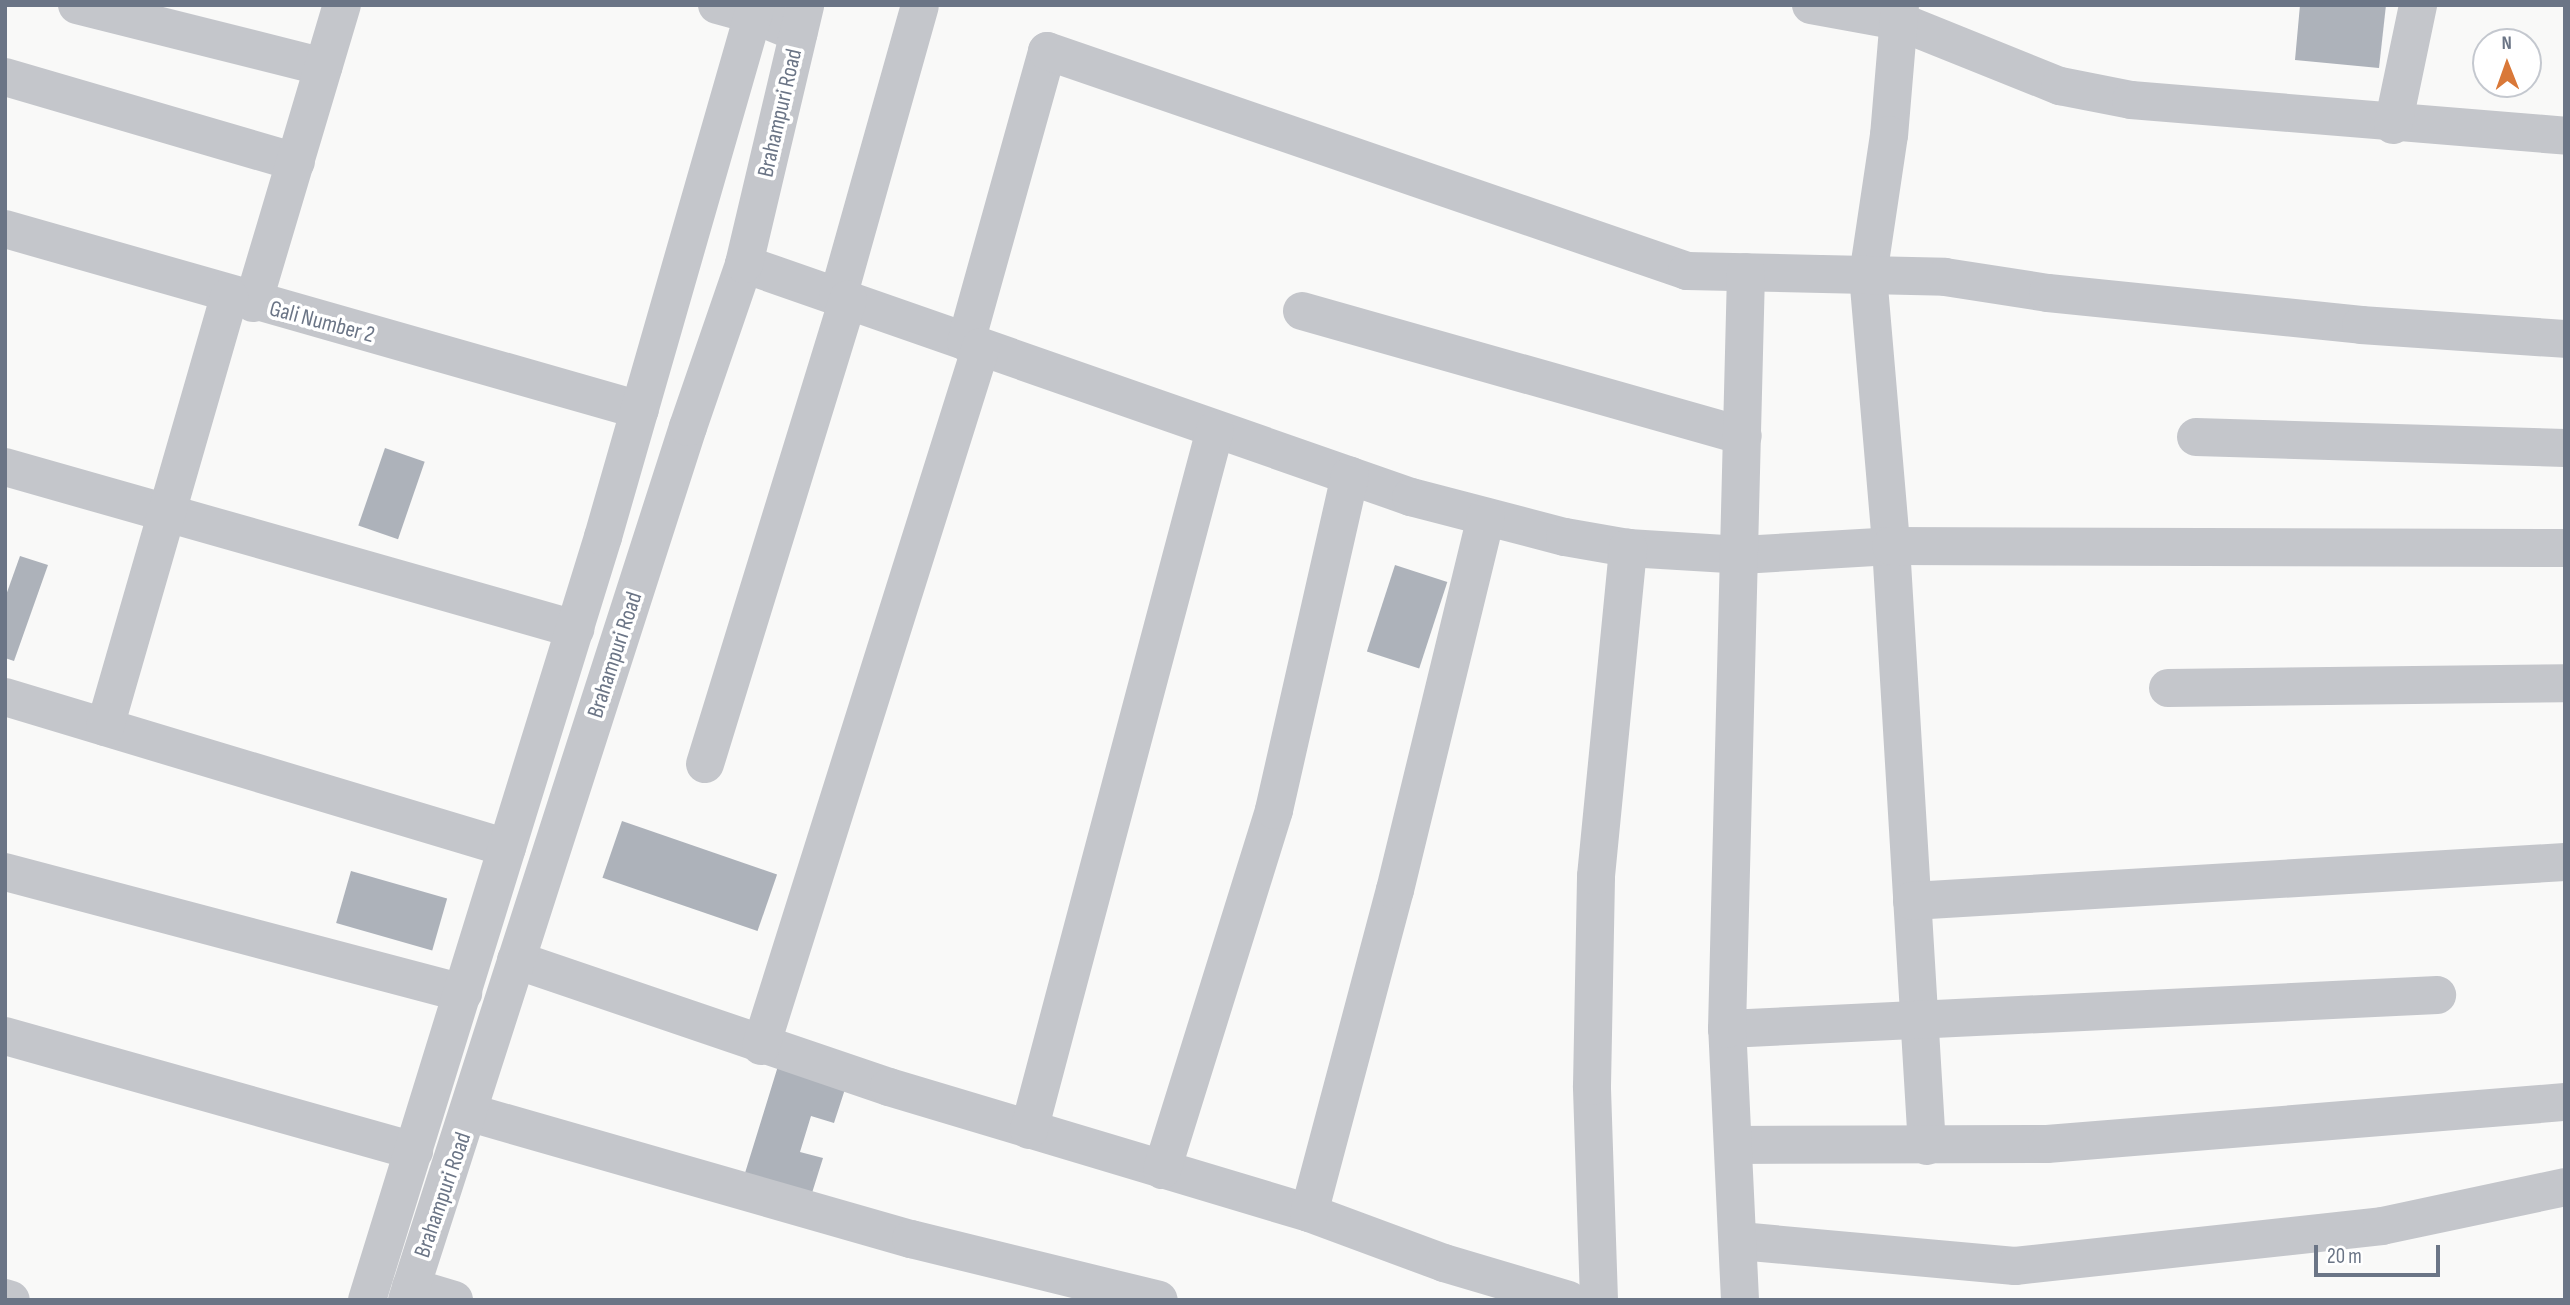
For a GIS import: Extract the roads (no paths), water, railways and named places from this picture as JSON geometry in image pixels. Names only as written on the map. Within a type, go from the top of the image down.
[{"type":"street","points":[[77,5],[323,67]]},
{"type":"street","points":[[105,727],[167,516],[241,300],[296,162],[342,5]]},
{"type":"street","points":[[718,5],[802,19]]},
{"type":"street","points":[[1811,5],[1899,13],[2060,86],[2132,100],[2393,125],[2565,136]]},
{"type":"street","points":[[2393,125],[2418,5]]},
{"type":"street","points":[[705,764],[843,298],[920,6]]},
{"type":"street","name":"Brahampuri Road","points":[[367,1300],[557,689],[755,10]]},
{"type":"street","points":[[1899,13],[1889,135],[1868,275],[1891,546],[1927,1146]]},
{"type":"street","name":"Brahampuri Road","points":[[409,1294],[471,1114],[516,960],[744,264],[802,19]]},
{"type":"street","points":[[761,1046],[974,345],[1047,51],[1687,271],[1945,277],[2048,293],[2361,325],[2565,339]]},
{"type":"street","points":[[5,77],[296,162]]},
{"type":"street","name":"Gali Number 2","points":[[5,229],[241,300],[640,410]]},
{"type":"street","points":[[744,264],[1350,476],[1486,517],[1628,548],[1741,555],[1891,546],[2565,548]]},
{"type":"street","points":[[1740,1300],[1740,1241],[1727,1030],[1746,272]]},
{"type":"street","points":[[1302,311],[1743,436]]},
{"type":"street","points":[[1029,1130],[1215,430]]},
{"type":"street","points":[[2196,437],[2565,448]]},
{"type":"street","points":[[5,467],[167,516],[575,629]]},
{"type":"street","points":[[1162,1170],[1274,810],[1350,476]]},
{"type":"street","points":[[1309,1213],[1385,927],[1486,517]]},
{"type":"street","points":[[1599,1300],[1591,1086],[1597,876],[1628,548]]},
{"type":"street","points":[[2168,688],[2565,683]]},
{"type":"street","points":[[557,689],[599,705]]},
{"type":"street","points":[[5,697],[508,848]]},
{"type":"street","points":[[1912,901],[2565,862]]},
{"type":"street","points":[[5,872],[463,993]]},
{"type":"street","points":[[516,960],[761,1046],[1029,1130],[1309,1213],[1444,1263],[1569,1300]]},
{"type":"street","points":[[1727,1030],[2437,995]]},
{"type":"street","points":[[5,1036],[414,1152]]},
{"type":"street","points":[[1733,1145],[2047,1144],[2565,1102]]},
{"type":"street","points":[[471,1114],[911,1239],[1158,1300]]},
{"type":"street","points":[[1740,1241],[2015,1266],[2382,1226],[2565,1187]]},
{"type":"street","points":[[409,1294],[454,1300]]},
{"type":"street","points":[[5,1298],[11,1300]]}]
